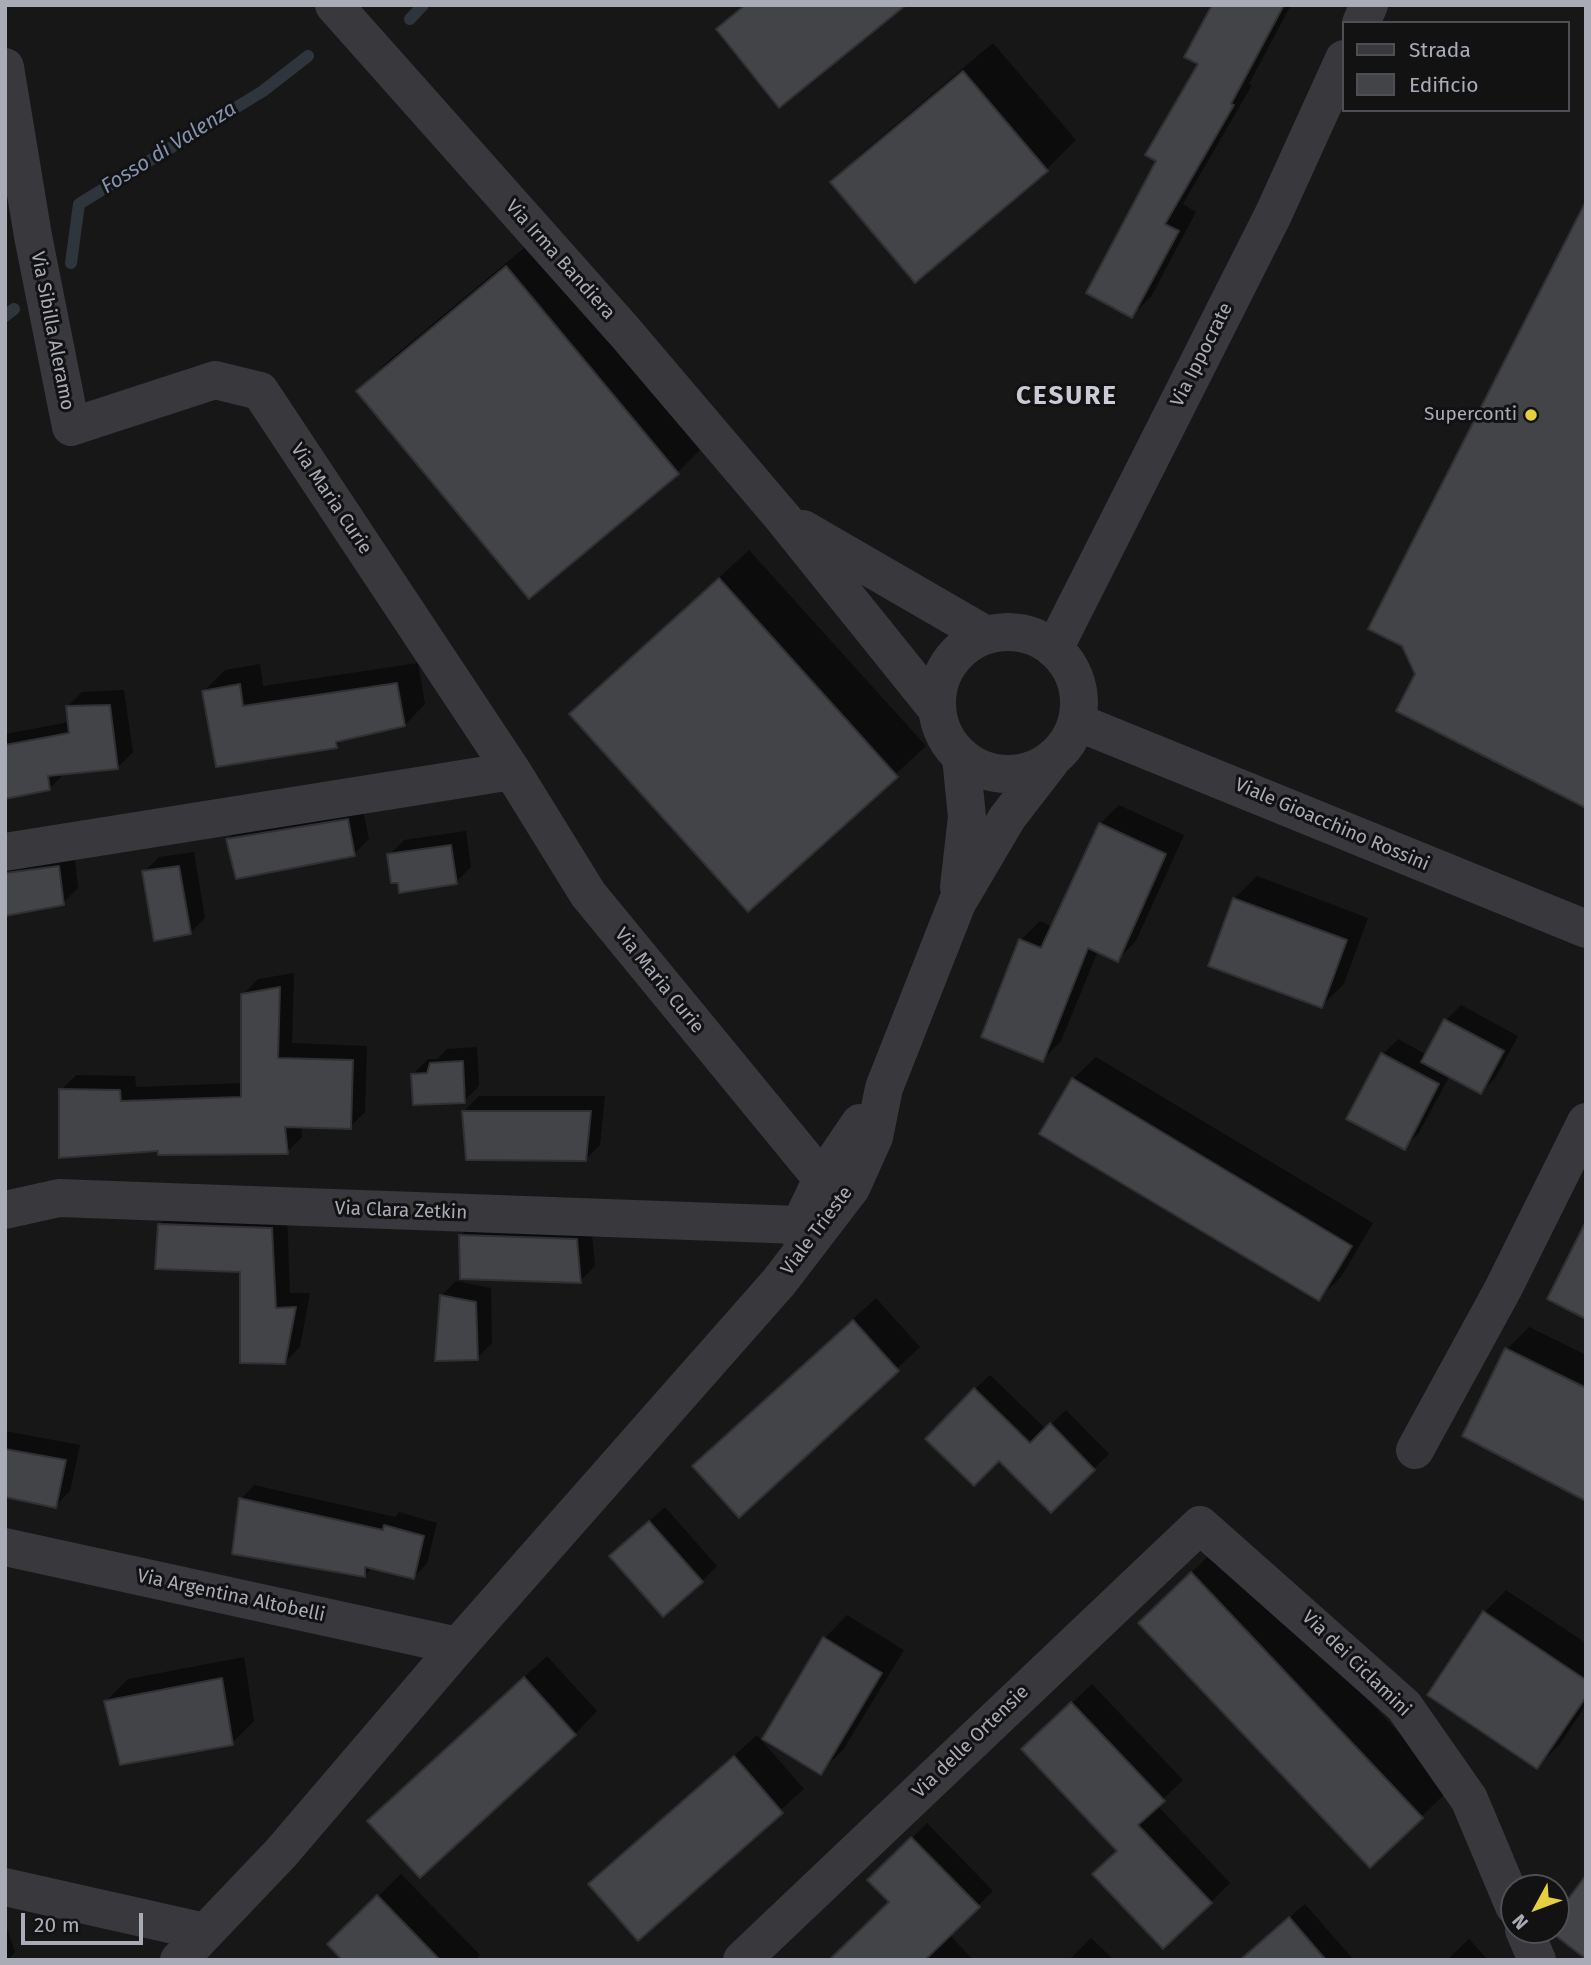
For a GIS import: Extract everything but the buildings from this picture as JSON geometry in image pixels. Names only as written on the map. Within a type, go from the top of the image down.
[{"type":"street","name":"Via Irma Bandiera","points":[[334,5],[624,331],[783,518],[936,708]]},
{"type":"street","points":[[1362,21],[1369,5]]},
{"type":"street","name":"Via Ippocrate","points":[[1054,649],[1273,215],[1342,63]]},
{"type":"street","name":"Via Sibilla Aleramo","points":[[5,68],[19,238],[71,427]]},
{"type":"street","name":"Via Maria Curie","points":[[71,427],[215,380],[260,391],[512,771],[587,894],[822,1179]]},
{"type":"street","name":"Via Irma Bandiera","points":[[783,518],[986,635]]},
{"type":"street","points":[[1010,632],[1033,636],[1054,649],[1068,663],[1076,682],[1079,702],[1077,722],[1067,744],[1051,761],[1029,772],[1004,775],[981,770],[961,757],[948,743],[936,708],[939,684],[949,663],[965,646],[986,635],[1010,632]]},
{"type":"street","name":"Viale Gioacchino Rossini","points":[[1077,722],[1586,929]]},
{"type":"street","name":"Viale Trieste","points":[[957,903],[967,817],[961,757]]},
{"type":"street","name":"Viale Trieste","points":[[779,1282],[850,1188],[874,1137],[884,1087],[957,903],[1007,818],[1051,761]]},
{"type":"street","points":[[5,852],[512,771]]},
{"type":"street","name":"Viale Trieste","points":[[779,1282],[799,1225],[822,1179],[884,1087]]},
{"type":"street","points":[[1415,1450],[1503,1289],[1586,1122]]},
{"type":"street","name":"Via Clara Zetkin","points":[[5,1210],[59,1198],[799,1225]]},
{"type":"street","points":[[179,1960],[281,1853],[457,1646],[779,1282]]},
{"type":"street","name":"Via dei Ciclamini","points":[[1200,1525],[1404,1706],[1469,1799],[1501,1874]]},
{"type":"street","name":"Via delle Ortensie","points":[[743,1960],[1200,1525]]},
{"type":"street","name":"Via Argentina Altobelli","points":[[5,1547],[457,1646]]},
{"type":"street","points":[[5,1887],[205,1932]]},
{"type":"waterway","name":"Fosso di Valenza","points":[[410,19],[423,5]]},
{"type":"waterway","name":"Fosso di Valenza","points":[[71,263],[79,204],[263,91],[308,56]]},
{"type":"waterway","name":"Fosso di Valenza","points":[[5,316],[14,309]]},
{"type":"place","name":"Superconti","points":[[1531,415]]},
{"type":"district","name":"CESURE","points":[[1067,397]]}]
